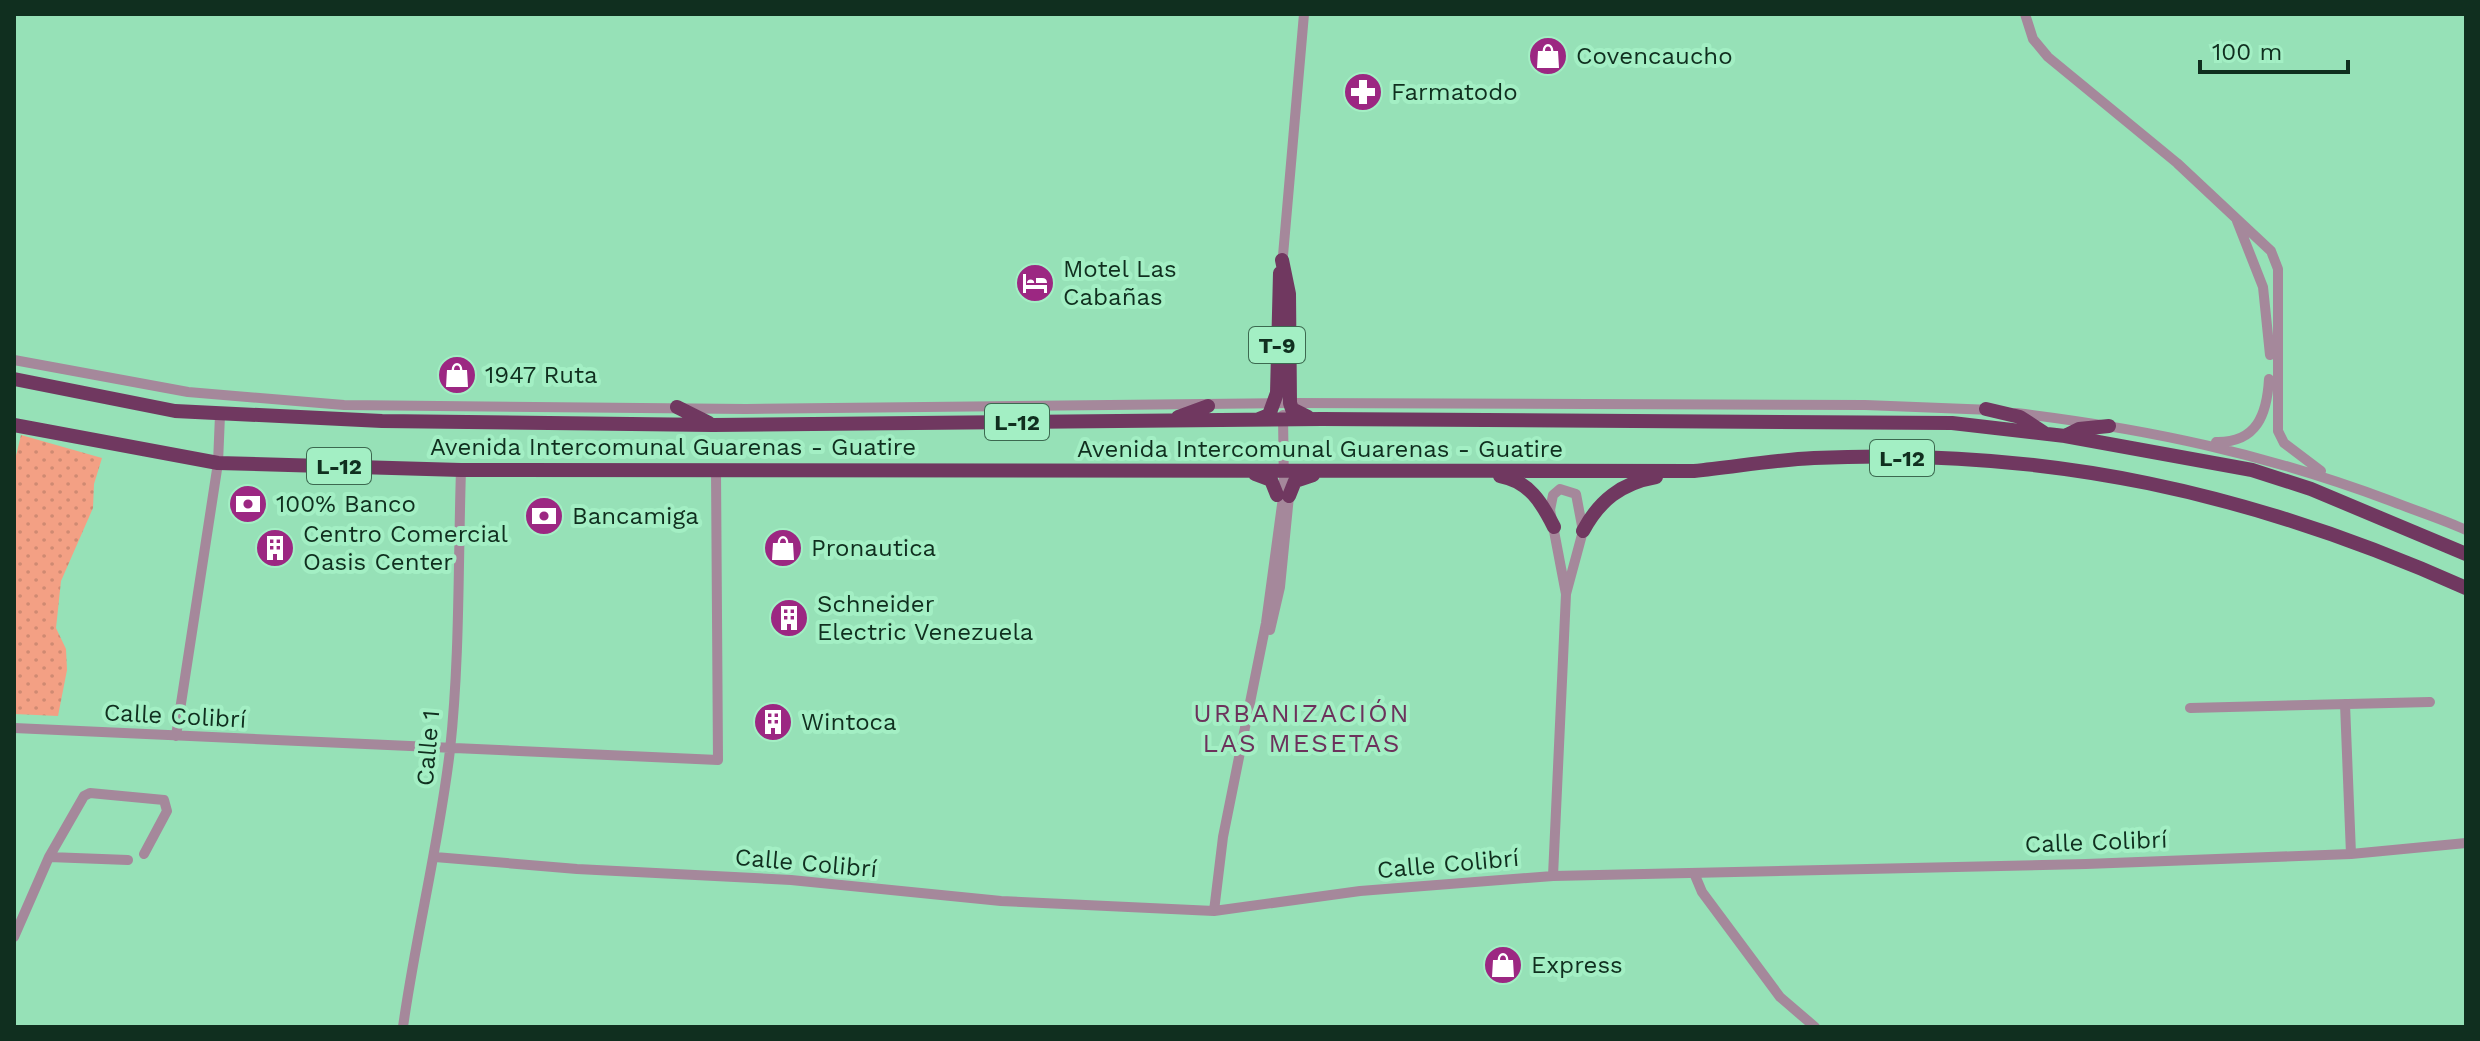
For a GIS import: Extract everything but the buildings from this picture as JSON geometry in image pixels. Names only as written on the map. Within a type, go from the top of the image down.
[{"type":"highway","name":"T-9","points":[[1282,260],[1282,404]]},
{"type":"highway","name":"Avenida Intercomunal Guarenas - Guatire","points":[[14,379],[121,402],[220,415],[713,425],[1322,419],[1952,423],[2065,436],[2252,470],[2311,489],[2466,554]]},
{"type":"highway","points":[[1256,420],[1269,415],[1282,404],[1301,415],[1322,419]]},
{"type":"highway","points":[[1166,421],[1208,406]]},
{"type":"highway","points":[[677,407],[713,425]]},
{"type":"highway","points":[[1986,409],[2020,417],[2046,434]]},
{"type":"highway","name":"Avenida Intercomunal Guarenas - Guatire","points":[[14,425],[218,463],[461,470],[1694,471],[1813,458],[1958,458],[2142,480],[2322,528],[2466,588]]},
{"type":"highway","points":[[2065,436],[2079,429],[2109,426]]},
{"type":"highway","points":[[1223,471],[1266,477],[1283,495],[1295,481],[1339,469]]},
{"type":"highway","points":[[1476,471],[1510,478],[1524,485],[1536,496],[1554,527]]},
{"type":"highway","points":[[1583,531],[1603,501],[1629,484],[1694,471]]},
{"type":"street","points":[[1261,652],[1284,490],[1282,260],[1304,14]]},
{"type":"street","points":[[2025,14],[2033,39],[2048,57],[2177,163],[2271,251],[2278,269],[2278,431],[2284,443],[2329,478]]},
{"type":"street","points":[[2195,442],[2226,442],[2248,436],[2264,417],[2268,400],[2269,331],[2263,287],[2235,215]]},
{"type":"street","name":"Avenida Intercomunal Guarenas - Guatire","points":[[14,360],[131,384],[291,403],[677,407],[1865,405],[1986,409],[2195,442],[2329,478],[2466,530]]},
{"type":"street","points":[[176,736],[218,463],[220,415]]},
{"type":"street","name":"Calle 1","points":[[403,1027],[416,935],[435,857],[450,747],[461,470]]},
{"type":"street","name":"Calle Colibrí","points":[[14,728],[718,760],[716,471]]},
{"type":"street","points":[[1553,876],[1566,594],[1583,531],[1580,503],[1576,494],[1568,490],[1553,495],[1550,510],[1566,594]]},
{"type":"street","points":[[1255,676],[1277,605],[1283,495]]},
{"type":"street","points":[[1214,911],[1223,837],[1255,676],[1283,495]]},
{"type":"street","points":[[2190,708],[2430,702]]},
{"type":"street","points":[[2345,704],[2351,854]]},
{"type":"street","points":[[14,937],[49,857],[80,800],[90,793],[164,800],[167,811],[144,854]]},
{"type":"street","name":"Calle Colibrí","points":[[435,857],[577,869],[791,880],[1001,901],[1214,911],[1360,891],[1553,876],[2351,854],[2466,843]]},
{"type":"street","points":[[49,857],[128,860]]},
{"type":"street","points":[[1694,873],[1702,892],[1780,997],[1815,1027]]},
{"type":"shaded area","points":[[21,435],[102,458],[94,484],[93,508],[61,581],[56,628],[66,649],[67,670],[58,716],[14,714],[14,464]]},
{"type":"place","name":"Covencaucho","points":[[1548,56]]},
{"type":"place","name":"Farmatodo","points":[[1363,92]]},
{"type":"place","name":"Motel Las Cabañas","points":[[1035,283]]},
{"type":"place","name":"1947 Ruta","points":[[457,375]]},
{"type":"place","name":"100% Banco","points":[[248,504]]},
{"type":"place","name":"Bancamiga","points":[[544,516]]},
{"type":"place","name":"Centro Comercial Oasis Center","points":[[275,548]]},
{"type":"place","name":"Pronautica","points":[[783,548]]},
{"type":"place","name":"Schneider Electric Venezuela","points":[[789,618]]},
{"type":"place","name":"Wintoca","points":[[773,722]]},
{"type":"place","name":"Express","points":[[1503,965]]},
{"type":"district","name":"URBANIZACIÓN LAS MESETAS","points":[[1302,728]]}]
